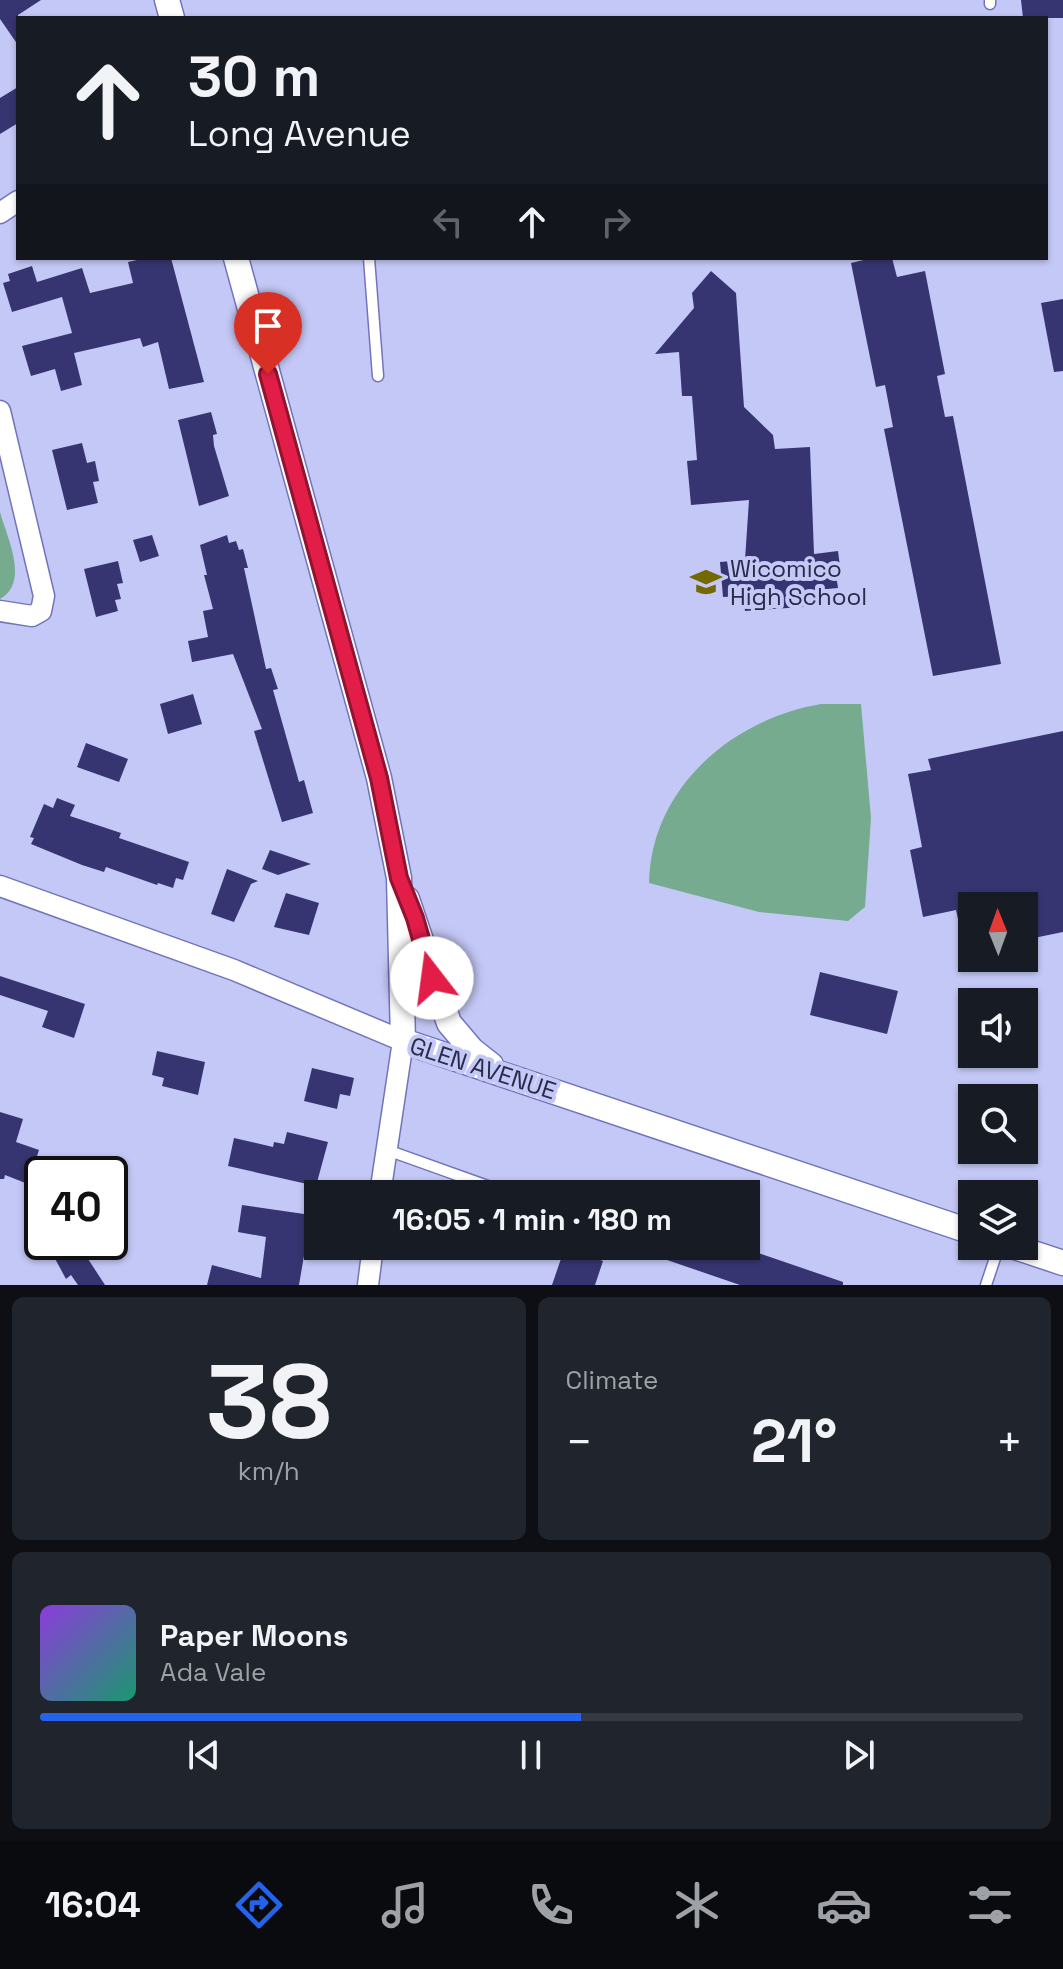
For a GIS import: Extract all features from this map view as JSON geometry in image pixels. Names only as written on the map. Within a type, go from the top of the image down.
[{"type":"street","points":[[237,260],[379,778],[399,878],[449,1023],[472,1050],[502,1074]]},
{"type":"street","points":[[0,411],[44,596],[41,611],[32,616],[0,611]]},
{"type":"street","points":[[382,1180],[403,1041],[399,878]]},
{"type":"street","name":"GLEN AVENUE","points":[[0,886],[234,970],[403,1041],[958,1227]]},
{"type":"street","points":[[1038,1255],[1063,1263]]},
{"type":"street","points":[[368,1285],[371,1260]]},
{"type":"lane","points":[[369,260],[378,376]]},
{"type":"lane","points":[[387,1150],[471,1180]]},
{"type":"lane","points":[[986,1285],[994,1260]]},
{"type":"green space","points":[[0,512],[15,571],[14,582],[0,599]]},
{"type":"green space","points":[[821,704],[861,704],[871,818],[865,907],[848,921],[759,912],[649,883],[653,849],[664,817],[681,789],[702,764],[728,742],[757,725],[788,712]]},
{"type":"building","points":[[0,0],[41,0],[16,16],[16,42],[0,19]]},
{"type":"building","points":[[1021,0],[1063,0],[1063,18],[1023,16]]},
{"type":"building","points":[[16,88],[16,124],[0,134],[0,98]]},
{"type":"building","points":[[172,260],[204,382],[169,389],[158,342],[143,347],[140,338],[74,353],[82,385],[61,391],[55,369],[31,376],[22,346],[72,333],[62,297],[12,312],[3,283],[10,281],[8,274],[32,266],[37,282],[82,268],[90,293],[133,283],[128,262]]},
{"type":"building","points":[[893,260],[897,277],[925,271],[945,374],[937,376],[945,417],[953,416],[1001,664],[933,676],[884,429],[893,427],[885,385],[876,387],[851,263]]},
{"type":"building","points":[[711,271],[736,293],[744,407],[773,435],[775,449],[810,447],[814,554],[838,551],[841,574],[836,575],[838,588],[816,590],[817,606],[745,611],[743,596],[723,597],[720,562],[745,560],[749,500],[691,505],[687,461],[697,460],[692,396],[682,396],[679,352],[655,354],[694,308],[692,293]]},
{"type":"building","points":[[1063,299],[1063,371],[1054,372],[1041,303]]},
{"type":"building","points":[[211,412],[217,434],[213,435],[214,446],[229,496],[199,506],[178,420]]},
{"type":"building","points":[[82,443],[87,463],[95,461],[99,481],[93,482],[98,503],[67,510],[52,450]]},
{"type":"building","points":[[152,535],[159,556],[140,562],[133,540]]},
{"type":"building","points":[[227,535],[229,543],[236,541],[239,550],[243,549],[248,568],[244,568],[266,669],[271,668],[278,689],[273,690],[299,782],[304,780],[313,813],[282,822],[254,731],[262,729],[233,654],[192,662],[188,641],[208,637],[203,611],[213,609],[200,545]]},
{"type":"building","points":[[118,561],[123,583],[117,584],[121,599],[115,600],[118,611],[96,617],[84,569]]},
{"type":"building","points":[[193,694],[202,724],[168,734],[160,704]]},
{"type":"building","points":[[1063,731],[1063,932],[1038,937],[1038,892],[958,892],[958,919],[956,910],[923,917],[910,850],[922,847],[908,774],[931,770],[928,759]]},
{"type":"building","points":[[86,743],[128,759],[119,782],[77,767]]},
{"type":"building","points":[[57,798],[75,805],[70,816],[121,833],[119,838],[189,862],[183,880],[176,878],[173,888],[157,885],[106,867],[104,872],[82,865],[31,844],[34,838],[30,837],[44,804],[53,808]]},
{"type":"building","points":[[270,850],[311,864],[278,875],[262,869]]},
{"type":"building","points":[[227,869],[258,881],[251,884],[234,922],[211,914]]},
{"type":"building","points":[[286,893],[319,903],[309,935],[274,927]]},
{"type":"building","points":[[820,972],[898,991],[887,1034],[810,1015]]},
{"type":"building","points":[[0,976],[85,1004],[74,1038],[42,1027],[48,1011],[0,995]]},
{"type":"building","points":[[157,1051],[205,1062],[198,1095],[162,1086],[164,1078],[152,1075]]},
{"type":"building","points":[[312,1068],[354,1078],[350,1096],[340,1094],[337,1109],[304,1101]]},
{"type":"building","points":[[0,1112],[23,1119],[16,1142],[39,1150],[37,1156],[24,1156],[24,1182],[5,1175],[4,1179],[0,1179]]},
{"type":"building","points":[[287,1132],[328,1142],[318,1180],[304,1180],[304,1183],[228,1166],[234,1138],[273,1147],[274,1142],[284,1144]]},
{"type":"building","points":[[242,1205],[304,1214],[304,1256],[299,1285],[207,1285],[212,1265],[261,1278],[266,1237],[238,1232]]},
{"type":"building","points":[[760,1254],[843,1282],[843,1285],[740,1285],[667,1260],[760,1260]]},
{"type":"building","points":[[56,1260],[89,1260],[105,1285],[78,1285],[71,1275],[66,1279]]},
{"type":"building","points":[[561,1260],[603,1261],[595,1285],[552,1285]]},
{"type":"place","name":"Wicomico High School","points":[[706,582]]},
{"type":"route","points":[[268,374],[379,778],[399,878],[415,918],[432,978]]}]
